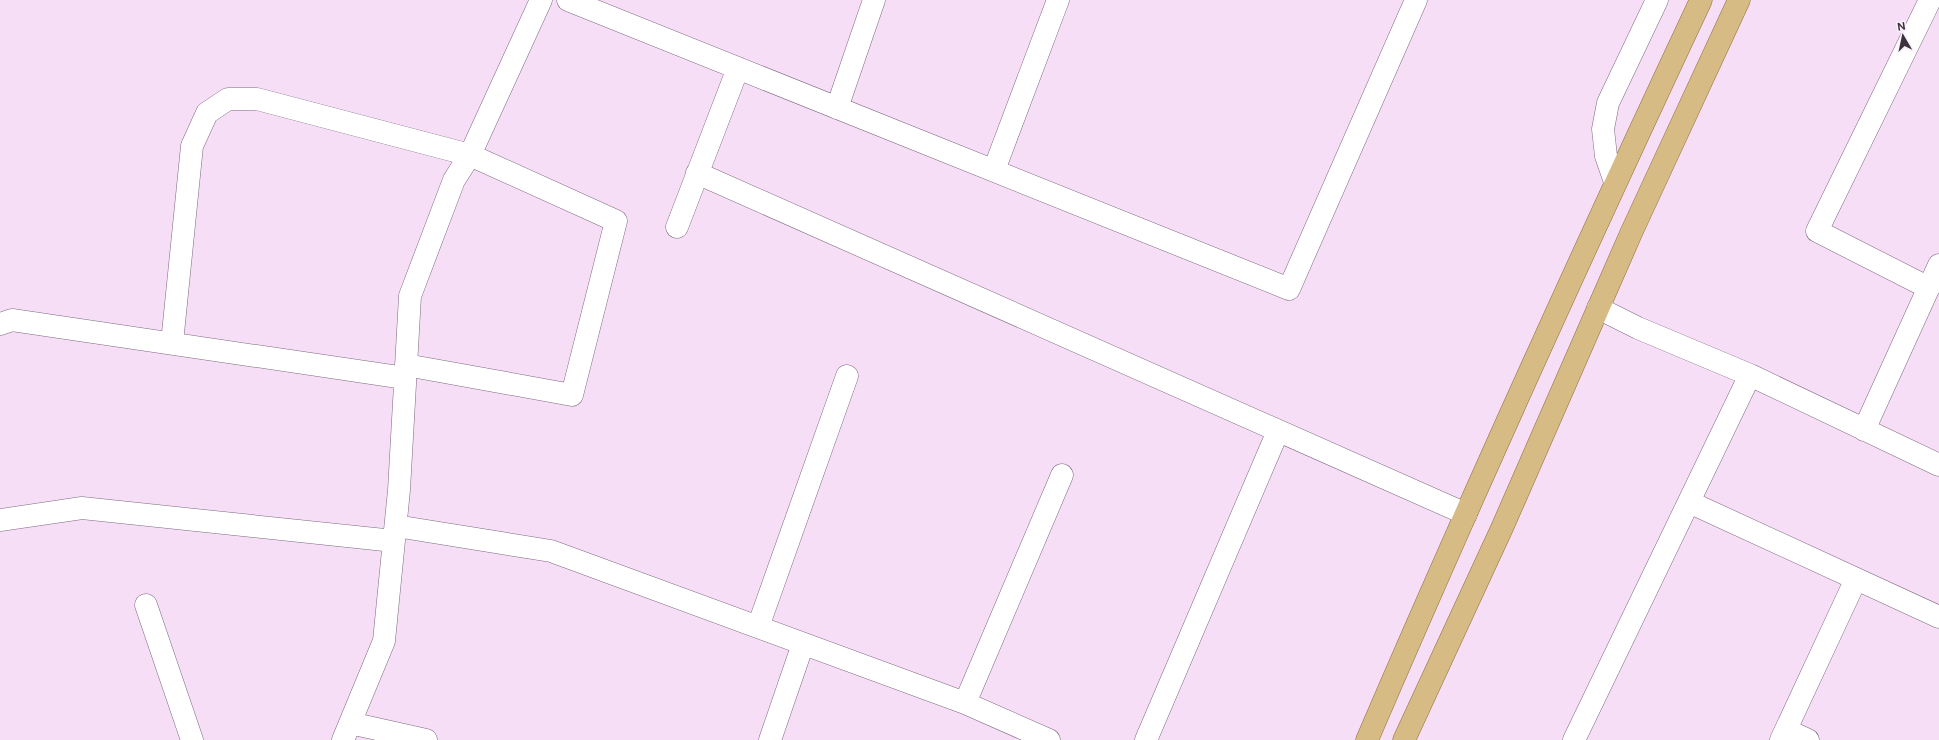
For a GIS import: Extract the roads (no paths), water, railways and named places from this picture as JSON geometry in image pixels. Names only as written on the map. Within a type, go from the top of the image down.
[{"type":"main road","points":[[1367,740],[1466,514],[1615,182],[1701,0]]},
{"type":"main road","points":[[1404,740],[1502,528],[1598,308],[1739,0]]},
{"type":"street","points":[[426,740],[346,732],[384,641],[395,533],[410,296],[454,180],[470,154],[542,0]]},
{"type":"street","points":[[568,0],[1289,289],[1416,0]]},
{"type":"street","points":[[837,108],[874,0]]},
{"type":"street","points":[[994,170],[1058,0]]},
{"type":"street","points":[[1615,182],[1606,156],[1603,129],[1608,103],[1657,0]]},
{"type":"street","points":[[1929,288],[1817,231],[1930,0]]},
{"type":"street","points":[[677,226],[738,68]]},
{"type":"street","points":[[0,324],[12,320],[172,343],[406,372],[572,395],[616,221],[470,154],[257,99],[228,99],[207,113],[192,146],[172,343]]},
{"type":"street","points":[[697,173],[1466,514]]},
{"type":"street","points":[[1864,430],[1939,265]]},
{"type":"street","points":[[1598,308],[1638,328],[1750,376],[1939,465]]},
{"type":"street","points":[[758,627],[847,376]]},
{"type":"street","points":[[1574,740],[1750,376]]},
{"type":"street","points":[[1146,740],[1278,431]]},
{"type":"street","points":[[965,703],[1062,475]]},
{"type":"street","points":[[1689,502],[1939,617]]},
{"type":"street","points":[[0,520],[82,508],[395,533],[551,551],[965,703],[1049,740]]},
{"type":"street","points":[[1808,740],[1783,735],[1856,579]]},
{"type":"street","points":[[146,605],[192,740]]},
{"type":"street","points":[[770,740],[803,644]]}]
